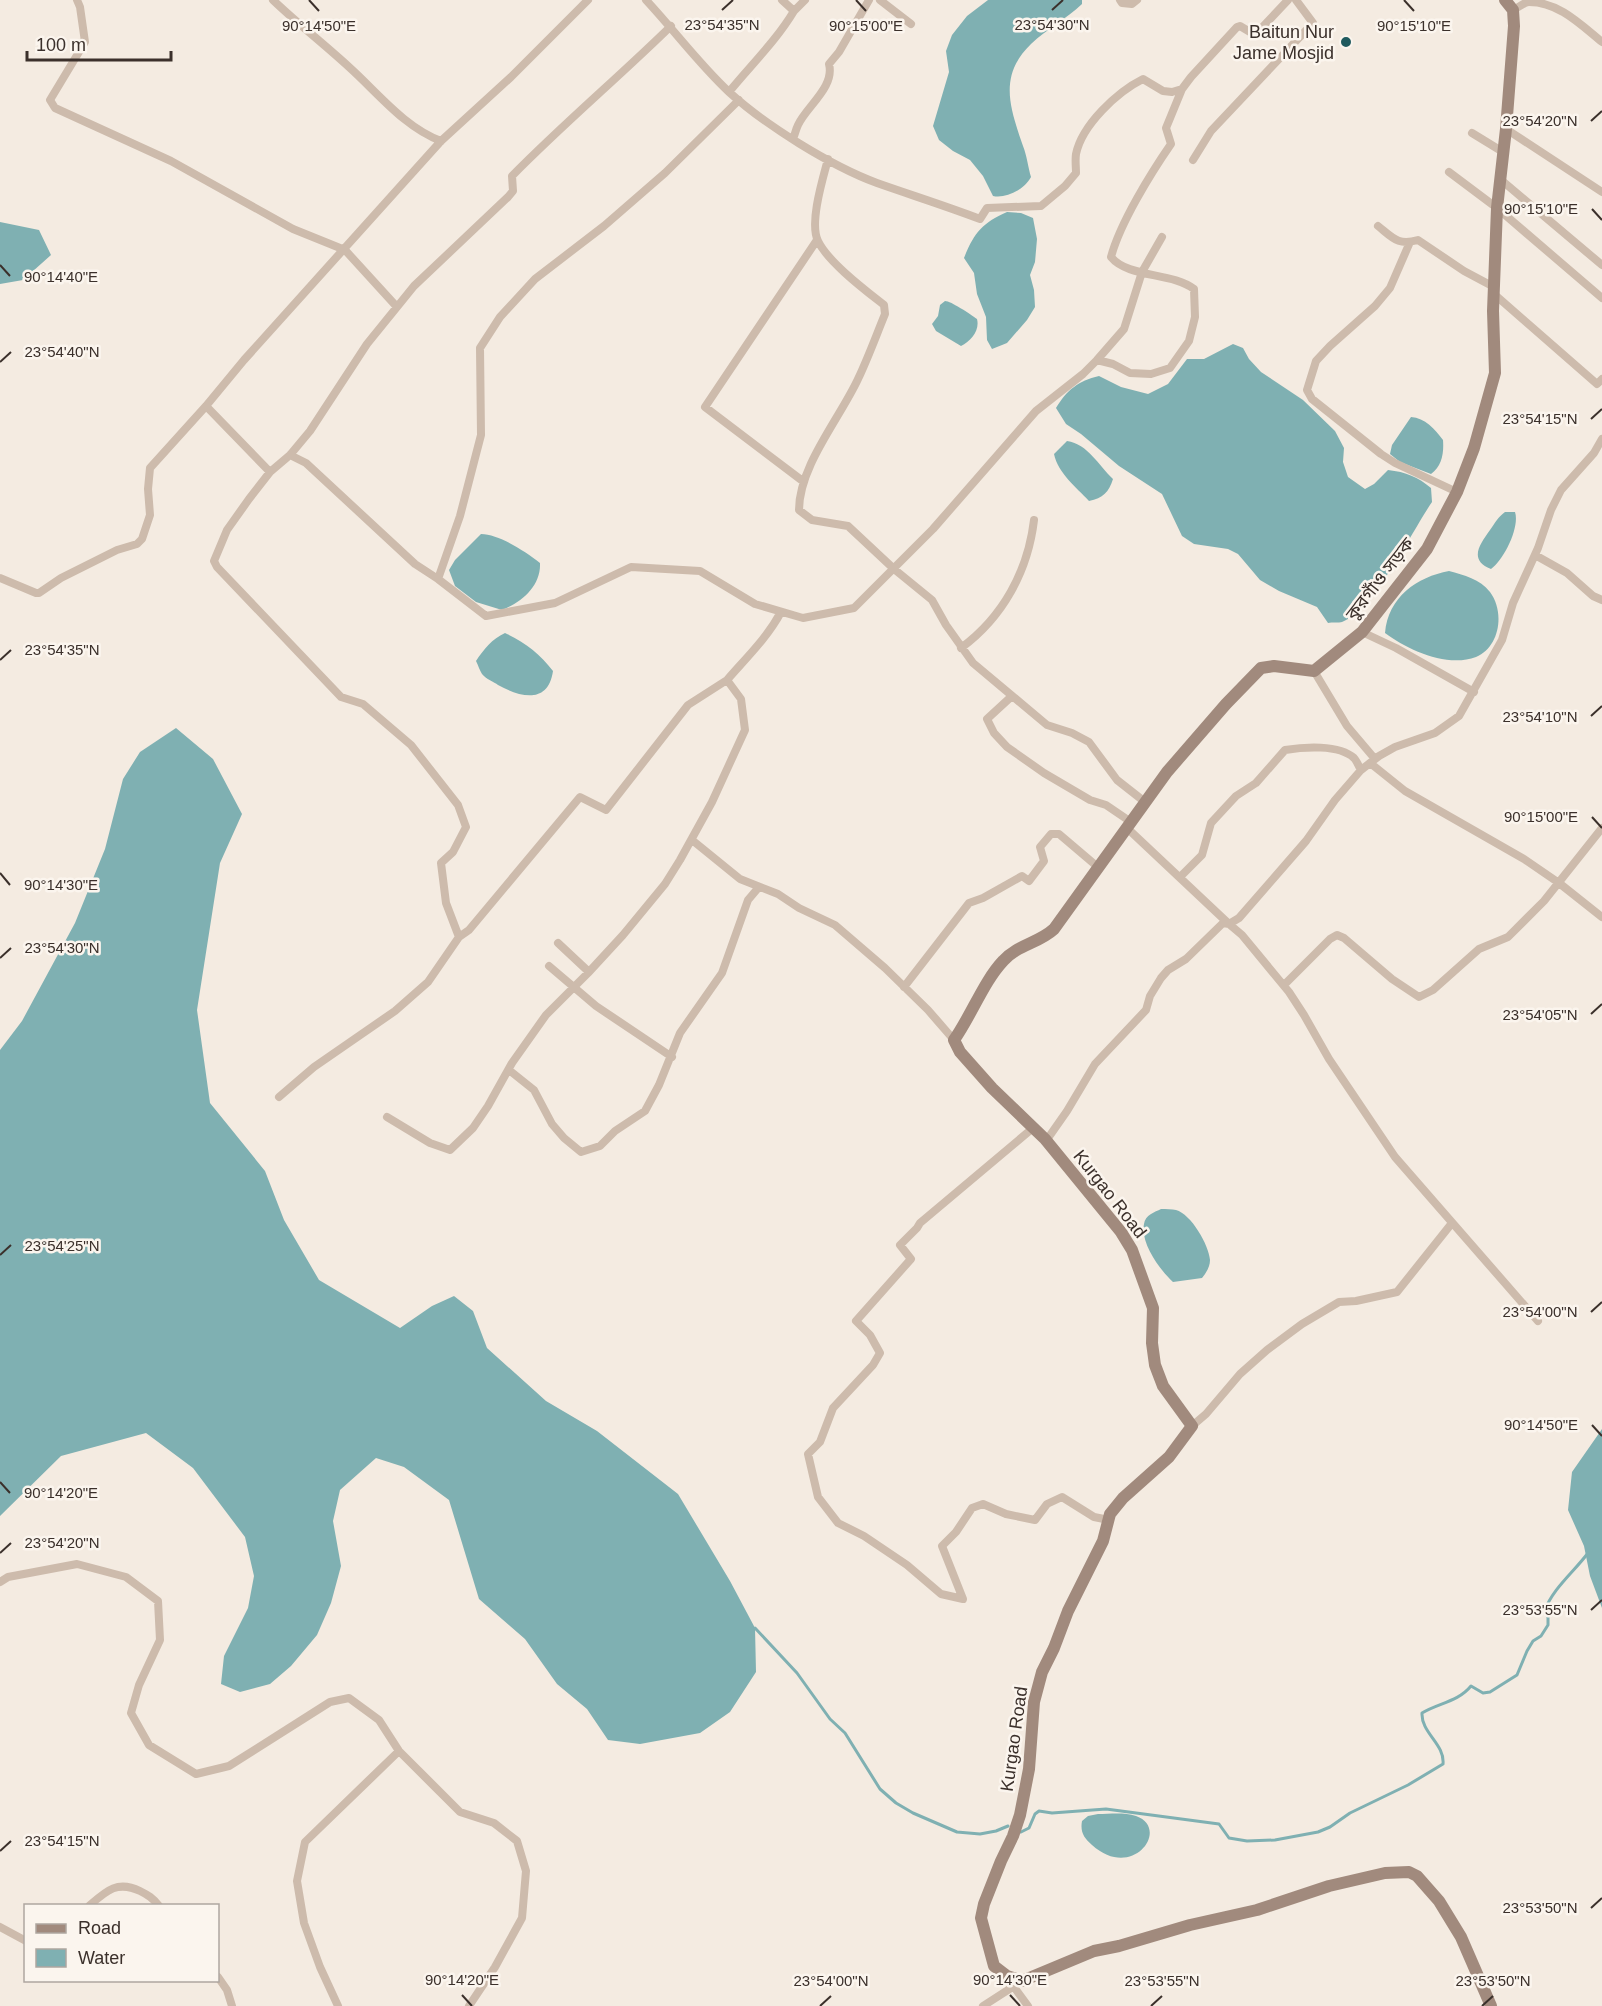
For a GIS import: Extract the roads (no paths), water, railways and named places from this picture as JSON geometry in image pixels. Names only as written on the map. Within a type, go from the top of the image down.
[{"type":"street","points":[[77,0],[81,7],[85,42],[50,100],[56,108],[171,160],[293,229],[345,250],[397,307]]},
{"type":"street","points":[[273,0],[346,64],[410,126],[441,141]]},
{"type":"street","points":[[0,578],[39,593],[61,578],[117,550],[137,544],[142,539],[150,515],[148,489],[150,468],[441,141],[511,77],[588,0]]},
{"type":"street","points":[[646,0],[729,92],[793,139],[875,182],[980,219],[987,208],[1041,206],[1065,186],[1076,173],[1076,155],[1090,122],[1130,86],[1143,79],[1163,91],[1172,92],[1182,89]]},
{"type":"street","points":[[782,0],[794,11]]},
{"type":"street","points":[[729,92],[761,58],[794,11],[805,0]]},
{"type":"street","points":[[793,139],[799,123],[824,89],[831,71],[829,64],[839,52],[869,0]]},
{"type":"street","points":[[880,0],[911,24]]},
{"type":"street","points":[[1119,0],[1122,3],[1132,4],[1137,0]]},
{"type":"street","points":[[1097,360],[1113,364],[1130,373],[1151,374],[1170,368],[1189,341],[1195,317],[1194,289],[1184,282],[1116,263],[1111,256],[1114,243],[1171,144],[1166,128],[1182,89],[1237,27],[1240,26],[1255,34],[1288,0]]},
{"type":"street","points":[[1193,160],[1211,130],[1313,23],[1296,0]]},
{"type":"street","points":[[1505,0],[1513,10],[1527,2],[1551,6],[1572,17],[1602,42]]},
{"type":"street","name":"কুরগাঁও সড়ক","points":[[1314,671],[1362,632],[1428,549],[1457,492],[1474,448],[1495,373],[1494,290],[1497,208],[1512,66],[1513,10]]},
{"type":"street","points":[[459,937],[446,903],[441,863],[453,852],[466,827],[458,805],[411,745],[363,704],[341,697],[217,567],[214,561],[227,530],[270,472],[290,455],[310,431],[367,344],[414,286],[513,191],[512,176],[520,167],[671,26]]},
{"type":"street","points":[[438,579],[463,507],[480,435],[480,348],[500,317],[535,279],[604,226],[665,173],[739,100]]},
{"type":"street","points":[[1506,129],[1602,192]]},
{"type":"street","points":[[1472,133],[1503,152]]},
{"type":"street","points":[[828,159],[815,225],[817,240],[831,259],[884,305],[885,314],[858,380],[813,460],[799,496],[799,510],[812,520],[848,526],[894,569],[932,600],[946,625],[973,663],[1047,724],[1089,742],[1117,780],[1145,802]]},
{"type":"street","points":[[1449,172],[1497,208],[1602,298]]},
{"type":"street","points":[[1500,179],[1602,265]]},
{"type":"street","points":[[1378,226],[1397,242],[1418,240],[1494,290],[1597,384],[1602,379]]},
{"type":"street","points":[[290,455],[306,463],[415,564],[486,616],[555,603],[631,567],[700,571],[754,604],[803,618],[854,608],[933,529],[1036,411],[1083,374],[1124,329],[1142,272],[1161,237]]},
{"type":"street","points":[[804,482],[705,407],[817,240]]},
{"type":"street","points":[[1410,242],[1390,288],[1375,306],[1316,361],[1307,390],[1312,399],[1381,454],[1457,492]]},
{"type":"street","points":[[206,406],[270,472]]},
{"type":"street","points":[[1046,1141],[1095,1064],[1146,1010],[1150,996],[1161,978],[1168,970],[1186,959],[1223,922],[1229,924],[1239,918],[1306,841],[1335,800],[1361,770],[1395,747],[1435,733],[1459,716],[1502,640],[1513,603],[1561,490],[1594,453],[1602,439]]},
{"type":"street","points":[[961,648],[991,623],[1005,603],[1027,561],[1034,520]]},
{"type":"street","points":[[1535,555],[1567,573],[1593,596],[1602,600]]},
{"type":"street","points":[[279,1096],[314,1067],[396,1011],[428,982],[459,937],[469,930],[580,797],[606,810],[688,705],[727,680],[762,641],[781,612]]},
{"type":"street","points":[[1362,632],[1396,648],[1474,692]]},
{"type":"street","points":[[692,840],[740,879],[778,894],[799,908],[835,925],[904,987],[954,1040],[1003,961],[1016,950],[1047,935],[1054,929],[1167,772],[1226,704],[1261,668],[1274,666],[1314,671],[1347,726],[1373,761],[1405,791],[1524,860],[1559,883],[1602,917]]},
{"type":"street","points":[[387,1117],[430,1143],[450,1150],[473,1128],[508,1070],[546,1015],[589,972],[665,884],[692,840],[746,730],[741,699],[727,680]]},
{"type":"street","points":[[1012,696],[987,719],[994,733],[1007,747],[1044,773],[1090,800],[1106,805],[1242,935],[1284,985],[1329,1059],[1395,1157],[1538,1321]]},
{"type":"street","points":[[1180,877],[1202,855],[1211,823],[1236,796],[1256,783],[1285,750],[1307,747],[1337,750],[1353,758],[1361,770]]},
{"type":"street","points":[[1284,985],[1330,939],[1337,935],[1344,938],[1392,979],[1419,997],[1433,990],[1479,949],[1508,937],[1544,901],[1602,828]]},
{"type":"street","points":[[904,987],[969,903],[984,898],[1022,876],[1029,881],[1044,861],[1040,847],[1051,834],[1059,834],[1099,868]]},
{"type":"street","points":[[508,1070],[534,1090],[552,1125],[564,1138],[581,1152],[600,1146],[615,1131],[645,1111],[660,1085],[680,1033],[722,973],[748,900],[759,887]]},
{"type":"street","points":[[558,942],[589,972]]},
{"type":"street","points":[[549,966],[596,1006],[672,1057]]},
{"type":"street","name":"Kurgao Road","points":[[954,1040],[960,1052],[1046,1141],[1113,1221],[1132,1250],[1153,1308],[1152,1343],[1155,1365],[1163,1386],[1192,1426],[1169,1457],[1123,1498],[1110,1514],[1103,1541],[1068,1611],[1042,1672],[1034,1702],[1029,1769],[1020,1815],[1013,1836],[1000,1861],[981,1918],[994,1966],[1018,1984]]},
{"type":"street","points":[[1033,1128],[920,1223],[900,1245],[911,1259],[856,1321],[870,1335],[880,1353],[873,1365],[833,1407],[820,1443],[808,1454],[818,1497],[838,1523],[864,1536],[907,1565],[941,1594],[963,1599],[942,1546],[956,1532],[972,1508],[983,1504],[1006,1514],[1035,1520],[1047,1504],[1062,1497],[1094,1517],[1109,1520]]},
{"type":"street","points":[[1192,1426],[1206,1414],[1240,1374],[1302,1324],[1339,1302],[1356,1301],[1397,1292],[1452,1223]]},
{"type":"street","points":[[0,1582],[8,1577],[76,1564],[126,1577],[158,1601],[160,1640],[139,1685],[131,1713],[149,1745],[196,1774],[229,1766],[330,1702],[349,1698],[379,1720],[399,1751],[460,1812],[494,1823],[517,1841],[526,1871],[522,1918],[495,1967],[469,2006]]},
{"type":"street","points":[[338,2006],[320,1967],[304,1923],[297,1881],[305,1842],[399,1751]]},
{"type":"street","points":[[983,2006],[1018,1984],[1094,1951],[1257,1910],[1329,1886],[1385,1873],[1409,1872],[1422,1880],[1439,1900],[1461,1937],[1491,2006]]},
{"type":"street","points":[[90,1904],[115,1887],[129,1886],[153,1898],[158,1904]]},
{"type":"street","points":[[0,1927],[24,1940]]},
{"type":"street","points":[[219,1978],[227,1990],[232,2006]]},
{"type":"street","points":[[1018,1984],[1028,2006]]},
{"type":"water","points":[[988,0],[1082,0],[1082,4],[1031,44],[1014,68],[1011,80],[1011,105],[1031,177],[1020,189],[998,197],[993,196],[983,176],[970,160],[939,140],[933,126],[949,72],[946,51],[952,35],[967,16]]},
{"type":"water","points":[[1007,212],[1021,213],[1033,218],[1037,239],[1035,262],[1030,275],[1035,307],[1007,343],[992,349],[987,340],[986,317],[977,294],[974,273],[964,258],[971,242],[980,230],[991,220]]},
{"type":"water","points":[[0,222],[39,230],[51,255],[23,280],[0,284]]},
{"type":"water","points":[[945,301],[956,305],[977,319],[974,335],[961,346],[936,331],[932,324],[938,316],[940,305]]},
{"type":"water","points":[[1233,344],[1243,348],[1261,372],[1303,400],[1335,431],[1344,448],[1343,462],[1348,477],[1365,489],[1374,484],[1388,470],[1411,476],[1431,488],[1432,502],[1392,568],[1367,602],[1354,615],[1342,622],[1328,623],[1317,607],[1279,591],[1260,580],[1238,554],[1228,549],[1194,544],[1182,536],[1162,494],[1119,466],[1066,424],[1056,408],[1074,387],[1099,376],[1121,387],[1148,394],[1168,384],[1187,359],[1204,359]]},
{"type":"water","points":[[1411,417],[1421,419],[1443,440],[1442,459],[1431,474],[1400,462],[1390,454],[1392,445]]},
{"type":"water","points":[[1067,441],[1081,446],[1113,479],[1110,488],[1102,496],[1089,501],[1059,467],[1054,454]]},
{"type":"water","points":[[1505,512],[1515,512],[1515,526],[1506,551],[1491,569],[1480,561],[1478,551],[1486,535]]},
{"type":"water","points":[[481,534],[504,540],[540,563],[534,586],[517,603],[502,610],[476,602],[455,586],[449,570],[455,560]]},
{"type":"water","points":[[1449,571],[1481,584],[1490,592],[1498,609],[1498,628],[1490,645],[1476,657],[1465,660],[1428,656],[1385,633],[1392,609],[1406,591],[1426,578]]},
{"type":"water","points":[[505,633],[532,649],[553,671],[550,682],[539,694],[515,693],[481,673],[476,661],[496,638]]},
{"type":"water","points":[[176,728],[213,759],[242,814],[220,863],[197,1010],[210,1103],[265,1171],[284,1220],[319,1280],[400,1328],[432,1306],[454,1296],[473,1311],[487,1348],[546,1401],[597,1431],[678,1494],[755,1628],[756,1672],[730,1712],[700,1733],[640,1744],[608,1740],[587,1709],[557,1684],[525,1639],[479,1599],[449,1500],[404,1467],[376,1458],[340,1490],[333,1521],[341,1566],[331,1603],[317,1635],[291,1666],[270,1684],[240,1692],[221,1684],[224,1656],[248,1608],[254,1576],[245,1537],[193,1468],[146,1433],[61,1456],[0,1516],[0,1050],[22,1021],[75,923],[105,849],[123,779],[140,752]]},
{"type":"water","points":[[1161,1209],[1182,1213],[1188,1217],[1198,1231],[1210,1260],[1209,1267],[1202,1278],[1173,1282],[1152,1256],[1145,1239],[1144,1224],[1148,1216]]},
{"type":"water","points":[[1602,1429],[1602,1608],[1590,1576],[1584,1546],[1568,1510],[1572,1472]]},
{"type":"water","points":[[1098,1814],[1136,1816],[1146,1822],[1150,1831],[1148,1840],[1142,1849],[1133,1855],[1121,1858],[1107,1855],[1092,1845],[1082,1832],[1082,1821],[1088,1816]]},
{"type":"waterway","points":[[1021,1832],[1029,1828],[1035,1814],[1039,1811],[1052,1813],[1106,1809],[1219,1824],[1229,1838],[1247,1841],[1275,1840],[1318,1832],[1330,1827],[1350,1813],[1408,1785],[1443,1764],[1443,1757],[1425,1727],[1422,1713],[1460,1696],[1471,1686],[1483,1693],[1490,1692],[1517,1675],[1533,1641],[1541,1636],[1548,1625],[1548,1617],[1544,1612],[1548,1603],[1588,1553]]},
{"type":"waterway","points":[[755,1628],[797,1673],[830,1719],[845,1733],[880,1789],[896,1803],[957,1832],[980,1834],[1008,1826]]},
{"type":"place","name":"Baitun Nur Jame Mosjid","points":[[1346,42]]}]
